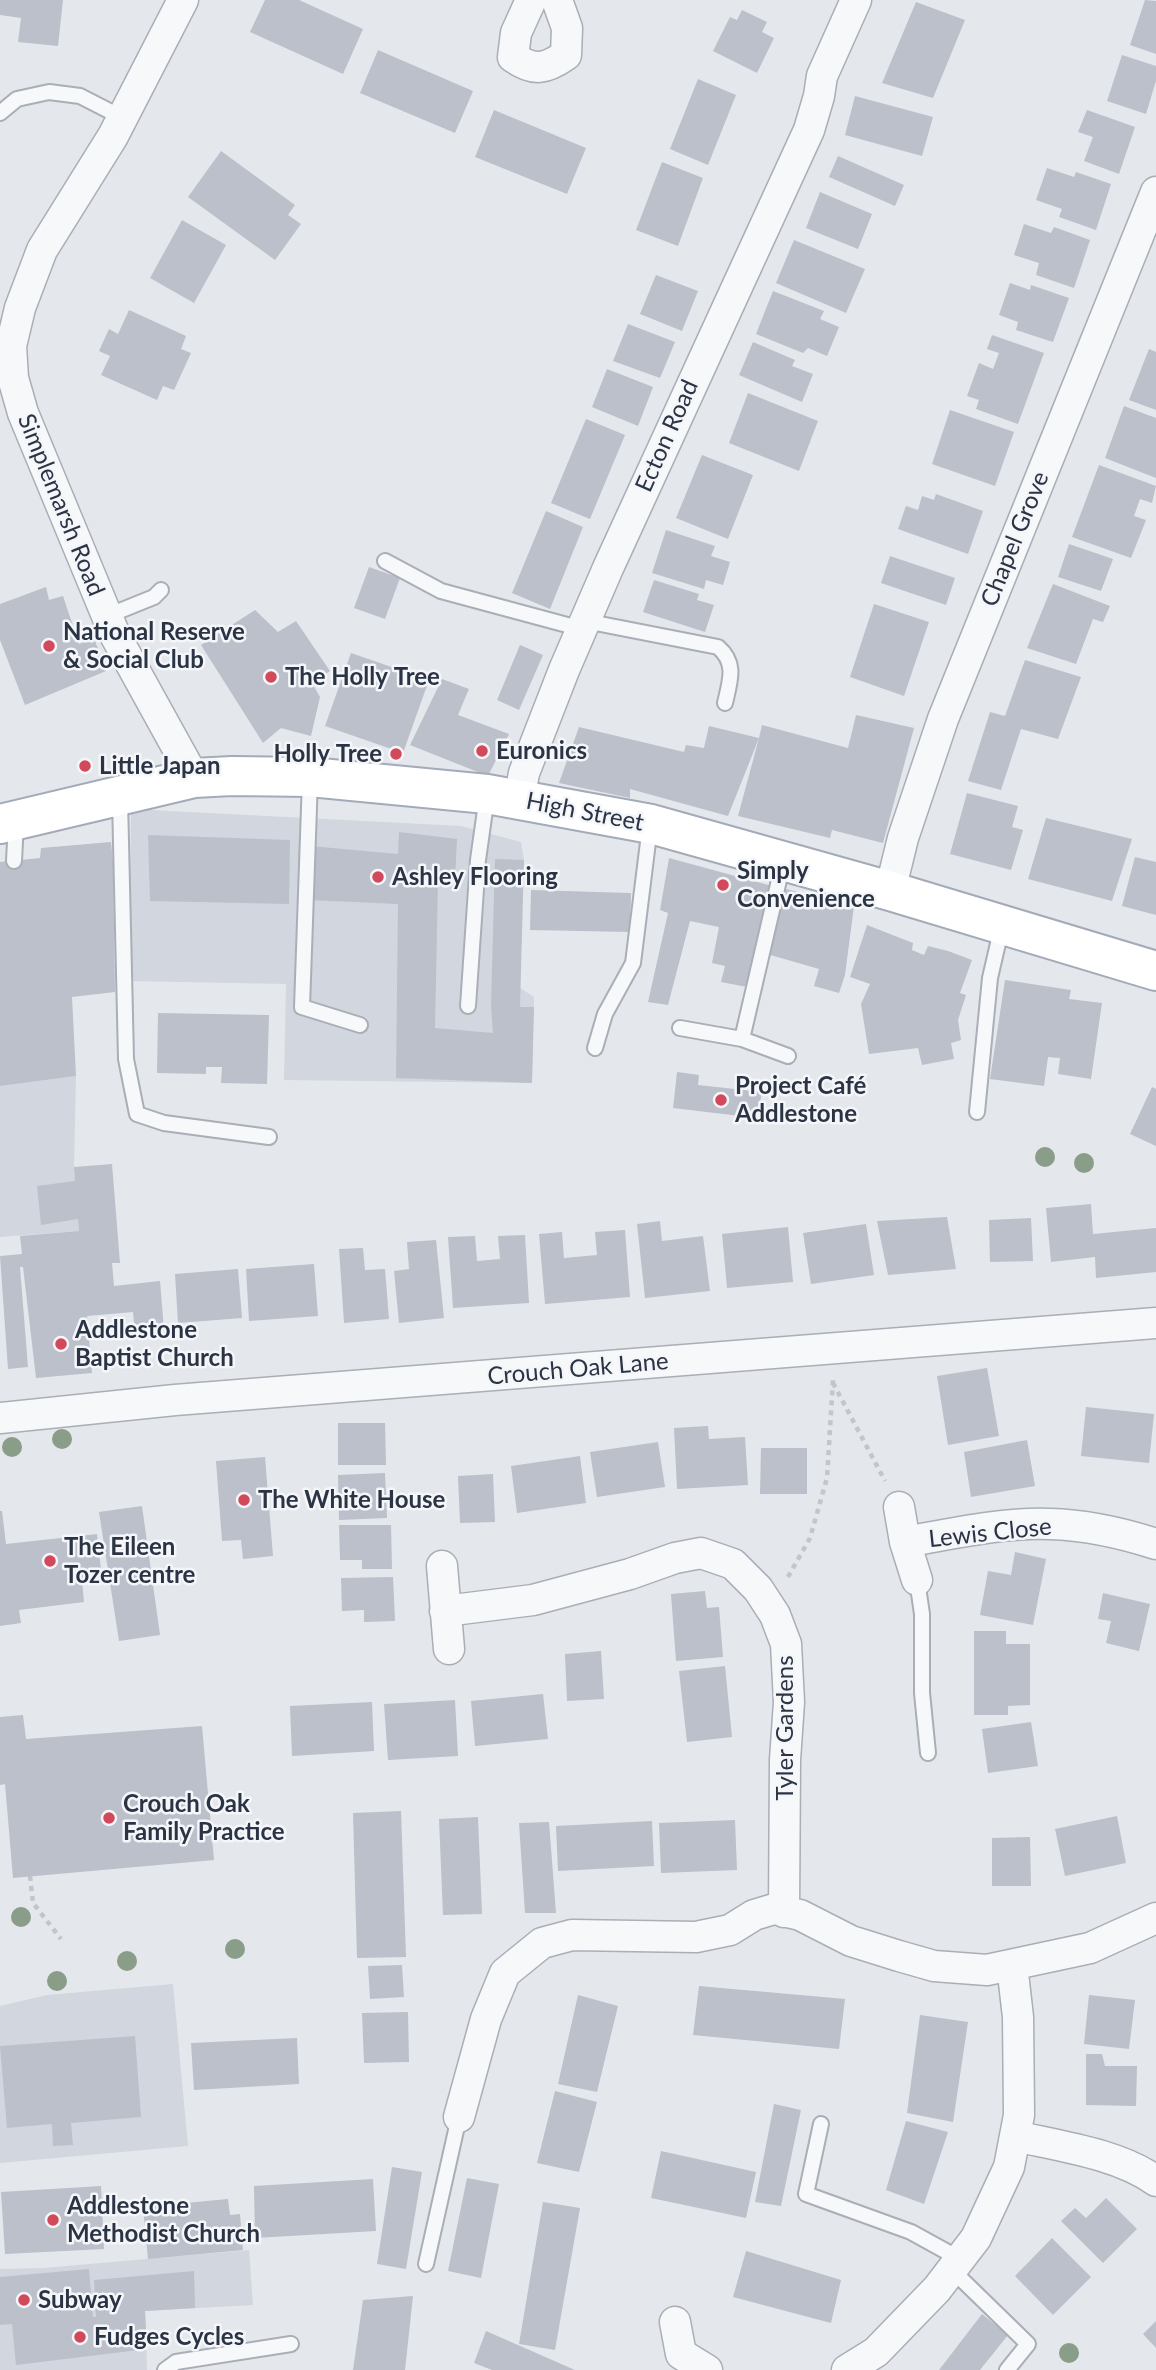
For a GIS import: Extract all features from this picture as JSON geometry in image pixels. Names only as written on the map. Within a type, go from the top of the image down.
[{"type":"main road","name":"High Street","points":[[8,822],[194,778],[232,776],[310,777],[503,797],[650,824],[890,891],[1156,971]]},
{"type":"street","name":"Simplemarsh Road","points":[[183,0],[123,118],[42,250],[20,309],[11,346],[13,377],[23,412],[115,635],[194,778]]},
{"type":"street","points":[[531,0],[516,33],[513,57],[526,66],[549,67],[566,55],[567,28],[557,0]]},
{"type":"street","name":"Ecton Road","points":[[503,797],[524,772],[583,625],[697,370],[809,130],[822,76],[856,0]]},
{"type":"street","name":"Chapel Grove","points":[[890,891],[903,838],[943,719],[1156,192]]},
{"type":"street","name":"Crouch Oak Lane","points":[[0,1418],[187,1399],[1156,1323]]},
{"type":"street","name":"Lewis Close","points":[[899,1507],[905,1542],[917,1580]]},
{"type":"street","name":"Lewis Close","points":[[905,1542],[971,1530],[1049,1524],[1123,1533],[1156,1544]]},
{"type":"street","name":"Tyler Gardens","points":[[446,1611],[533,1600],[630,1574],[675,1558],[701,1553],[733,1564],[758,1589],[771,1608],[786,1644],[789,1702],[785,1760],[784,1912]]},
{"type":"street","points":[[442,1566],[449,1649]]},
{"type":"street","points":[[459,2117],[486,2018],[505,1973],[542,1943],[572,1936],[696,1937],[730,1930],[754,1915],[774,1909],[800,1915],[850,1941],[934,1966],[987,1970],[1090,1948],[1156,1918]]},
{"type":"street","points":[[847,2370],[876,2352],[937,2289],[976,2238],[1009,2168],[1019,2115],[1018,2017],[1012,1965]]},
{"type":"street","points":[[1015,2136],[1099,2156],[1156,2181]]},
{"type":"street","points":[[675,2322],[676,2362],[707,2370]]},
{"type":"lane","points":[[0,113],[17,99],[49,92],[80,96],[123,118]]},
{"type":"lane","points":[[384,561],[440,591],[583,625],[718,647],[727,654],[732,670],[726,703]]},
{"type":"lane","points":[[107,616],[155,597],[161,590]]},
{"type":"lane","points":[[310,777],[302,1007],[360,1025]]},
{"type":"lane","points":[[120,794],[126,1059],[137,1114],[164,1123],[270,1138]]},
{"type":"lane","points":[[468,1006],[478,860],[503,797]]},
{"type":"lane","points":[[8,822],[14,861]]},
{"type":"lane","points":[[595,1048],[606,1014],[633,962],[650,824]]},
{"type":"lane","points":[[742,1039],[783,862]]},
{"type":"lane","points":[[977,1112],[990,978],[1002,925]]},
{"type":"lane","points":[[680,1028],[742,1039],[788,1056]]},
{"type":"lane","points":[[917,1580],[922,1614],[922,1693],[928,1753]]},
{"type":"lane","points":[[426,2264],[459,2117]]},
{"type":"lane","points":[[821,2124],[806,2194],[911,2232],[956,2264],[1028,2344],[1007,2370]]},
{"type":"lane","points":[[165,2370],[176,2362],[291,2344]]},
{"type":"path","points":[[771,1608],[810,1538],[824,1490],[833,1382],[899,1507]]},
{"type":"path","points":[[30,1877],[33,1903],[61,1938]]},
{"type":"shaded area","points":[[131,809],[461,826],[521,842],[524,860],[517,986],[534,997],[532,1083],[284,1080],[286,984],[129,981]]},
{"type":"shaded area","points":[[76,1076],[74,1167],[79,1231],[0,1237],[0,1086]]},
{"type":"shaded area","points":[[173,1984],[188,2146],[0,2163],[0,2006],[47,1995]]},
{"type":"shaded area","points":[[249,2250],[253,2305],[145,2311],[147,2370],[0,2370],[0,2269],[44,2268]]},
{"type":"building","points":[[0,0],[63,0],[58,46],[18,42],[21,18],[0,15]]},
{"type":"building","points":[[265,0],[299,0],[363,29],[343,74],[250,32]]},
{"type":"building","points":[[1145,0],[1156,1],[1156,54],[1130,45]]},
{"type":"building","points":[[916,2],[965,20],[933,98],[882,83]]},
{"type":"building","points":[[742,10],[767,22],[762,32],[774,38],[757,73],[713,51],[730,17],[737,20]]},
{"type":"building","points":[[378,50],[473,91],[455,133],[360,93]]},
{"type":"building","points":[[1122,55],[1156,66],[1156,81],[1146,114],[1107,101]]},
{"type":"building","points":[[698,79],[736,95],[708,165],[670,149]]},
{"type":"building","points":[[855,96],[933,117],[922,156],[845,135]]},
{"type":"building","points":[[494,110],[586,148],[567,194],[475,157]]},
{"type":"building","points":[[1087,110],[1135,127],[1119,174],[1084,161],[1093,137],[1078,132]]},
{"type":"building","points":[[221,151],[295,205],[288,215],[301,224],[275,260],[188,197]]},
{"type":"building","points":[[838,156],[904,185],[895,206],[829,177]]},
{"type":"building","points":[[662,162],[703,178],[678,246],[636,230]]},
{"type":"building","points":[[1047,168],[1074,177],[1076,172],[1111,184],[1096,230],[1059,217],[1062,209],[1036,200]]},
{"type":"building","points":[[820,192],[872,214],[858,249],[806,228]]},
{"type":"building","points":[[182,220],[226,245],[194,303],[150,278]]},
{"type":"building","points":[[1024,224],[1051,233],[1054,227],[1090,240],[1074,288],[1036,275],[1039,263],[1014,255]]},
{"type":"building","points":[[794,240],[865,269],[846,313],[776,283]]},
{"type":"building","points":[[656,275],[698,291],[682,331],[640,314]]},
{"type":"building","points":[[1010,283],[1030,290],[1031,285],[1069,298],[1053,342],[1016,330],[1018,322],[999,315]]},
{"type":"building","points":[[773,291],[824,311],[820,319],[839,327],[827,356],[808,348],[803,353],[756,334]]},
{"type":"building","points":[[129,310],[186,336],[181,349],[191,353],[174,390],[163,386],[157,400],[101,375],[110,356],[99,351],[109,329],[118,334]]},
{"type":"building","points":[[628,324],[675,342],[660,378],[613,361]]},
{"type":"building","points":[[992,335],[1044,353],[1018,424],[976,409],[979,400],[967,396],[979,363],[993,369],[999,353],[987,349]]},
{"type":"building","points":[[753,342],[795,360],[792,366],[813,374],[802,402],[739,375]]},
{"type":"building","points":[[1149,349],[1156,352],[1156,410],[1129,400]]},
{"type":"building","points":[[607,369],[653,387],[638,426],[592,407]]},
{"type":"building","points":[[748,393],[818,421],[799,471],[729,443]]},
{"type":"building","points":[[1124,406],[1156,418],[1156,478],[1105,458]]},
{"type":"building","points":[[950,410],[1014,432],[995,486],[932,464]]},
{"type":"building","points":[[586,419],[625,435],[590,519],[551,503]]},
{"type":"building","points":[[702,455],[753,475],[728,539],[676,518]]},
{"type":"building","points":[[1099,465],[1156,486],[1152,503],[1140,499],[1134,516],[1146,520],[1131,558],[1072,537]]},
{"type":"building","points":[[936,494],[983,511],[968,554],[898,529],[906,506],[918,510],[922,496],[934,500]]},
{"type":"building","points":[[546,511],[583,527],[550,609],[512,593]]},
{"type":"building","points":[[666,530],[715,546],[711,556],[730,562],[723,585],[706,580],[704,589],[652,573]]},
{"type":"building","points":[[1069,544],[1113,559],[1101,591],[1058,577]]},
{"type":"building","points":[[890,556],[955,578],[946,605],[881,583]]},
{"type":"building","points":[[369,567],[400,578],[385,619],[354,608]]},
{"type":"building","points":[[654,580],[699,594],[697,600],[714,605],[705,632],[643,612]]},
{"type":"building","points":[[1053,584],[1110,606],[1103,622],[1093,619],[1076,664],[1027,648]]},
{"type":"building","name":"National Reserve & Social Club","points":[[46,587],[49,600],[63,596],[79,644],[94,638],[106,671],[25,705],[0,640],[0,604]]},
{"type":"building","points":[[874,604],[929,622],[904,696],[850,677]]},
{"type":"building","name":"The Holly Tree","points":[[255,610],[278,632],[296,621],[330,671],[312,683],[320,697],[311,736],[281,728],[263,743],[201,645]]},
{"type":"building","points":[[520,645],[543,655],[519,710],[497,700]]},
{"type":"building","points":[[351,653],[429,680],[403,753],[325,726]]},
{"type":"building","points":[[1025,660],[1081,677],[1058,739],[1021,729],[1001,790],[968,781],[990,712],[1005,716]]},
{"type":"building","points":[[442,679],[469,689],[458,715],[509,734],[488,776],[410,745]]},
{"type":"building","points":[[856,715],[914,728],[883,843],[832,830],[830,838],[738,816],[762,725],[848,748]]},
{"type":"building","points":[[709,726],[759,738],[728,816],[630,789],[630,798],[559,783],[579,727],[684,752],[686,745],[704,748]]},
{"type":"building","points":[[967,793],[1018,806],[1012,827],[1023,830],[1011,870],[950,854]]},
{"type":"building","points":[[1046,818],[1132,839],[1112,901],[1028,879]]},
{"type":"building","points":[[399,832],[457,839],[455,880],[438,879],[435,1028],[493,1033],[491,1006],[495,859],[524,860],[520,1007],[534,1007],[532,1083],[396,1078],[398,904],[308,900],[310,846],[398,854]]},
{"type":"building","points":[[148,835],[290,840],[289,904],[150,901]]},
{"type":"building","points":[[111,842],[115,992],[72,997],[76,1076],[0,1086],[0,862],[40,858],[41,848]]},
{"type":"building","points":[[1135,857],[1156,862],[1156,915],[1122,906]]},
{"type":"building","points":[[669,858],[772,886],[747,987],[721,982],[725,966],[712,963],[719,927],[690,921],[668,1005],[648,1002],[668,913],[660,910]]},
{"type":"building","points":[[782,888],[854,906],[845,975],[839,993],[814,986],[819,969],[767,954]]},
{"type":"building","points":[[531,890],[631,893],[630,932],[530,930]]},
{"type":"building","points":[[867,925],[913,943],[912,950],[924,955],[928,946],[972,960],[960,993],[966,995],[958,1020],[961,1040],[951,1043],[954,1059],[922,1065],[918,1048],[869,1054],[861,1004],[870,984],[850,977]]},
{"type":"building","points":[[1005,980],[1071,990],[1069,999],[1102,1003],[1091,1079],[1058,1074],[1060,1058],[1048,1057],[1044,1086],[990,1079]]},
{"type":"building","points":[[158,1013],[269,1015],[267,1084],[221,1083],[222,1067],[206,1067],[206,1074],[157,1073]]},
{"type":"building","points":[[677,1072],[699,1075],[698,1085],[762,1092],[757,1118],[673,1108]]},
{"type":"building","points":[[1152,1087],[1156,1089],[1156,1146],[1130,1134]]},
{"type":"building","points":[[112,1164],[120,1263],[112,1263],[114,1286],[160,1281],[164,1330],[135,1332],[133,1312],[87,1316],[92,1373],[36,1378],[23,1267],[20,1267],[28,1367],[8,1369],[0,1256],[22,1254],[20,1236],[79,1231],[78,1219],[41,1225],[37,1186],[75,1181],[74,1167]]},
{"type":"building","points":[[1091,1204],[1093,1234],[1156,1228],[1156,1272],[1096,1278],[1095,1257],[1051,1262],[1046,1208]]},
{"type":"building","points":[[947,1217],[956,1269],[888,1275],[877,1221]]},
{"type":"building","points":[[1031,1218],[1033,1261],[990,1262],[989,1220]]},
{"type":"building","points":[[660,1221],[662,1241],[703,1236],[710,1291],[645,1298],[637,1224]]},
{"type":"building","points":[[866,1224],[874,1275],[811,1284],[803,1233]]},
{"type":"building","points":[[788,1227],[793,1282],[727,1288],[722,1234]]},
{"type":"building","points":[[625,1230],[630,1297],[545,1304],[539,1234],[562,1232],[564,1258],[597,1255],[595,1232]]},
{"type":"building","points":[[525,1235],[529,1303],[453,1308],[448,1237],[475,1236],[477,1261],[500,1259],[498,1236]]},
{"type":"building","points":[[436,1240],[444,1318],[399,1323],[394,1271],[409,1269],[407,1242]]},
{"type":"building","points":[[363,1248],[365,1270],[385,1269],[389,1319],[344,1323],[339,1249]]},
{"type":"building","points":[[314,1264],[318,1316],[249,1321],[246,1269]]},
{"type":"building","points":[[238,1269],[242,1318],[178,1323],[175,1274]]},
{"type":"building","points":[[987,1368],[999,1436],[948,1445],[937,1376]]},
{"type":"building","points":[[1086,1407],[1154,1414],[1149,1463],[1081,1456]]},
{"type":"building","points":[[338,1423],[385,1423],[386,1465],[338,1465]]},
{"type":"building","points":[[708,1426],[709,1439],[745,1437],[748,1485],[677,1489],[674,1428]]},
{"type":"building","points":[[1027,1440],[1035,1486],[971,1497],[964,1452]]},
{"type":"building","points":[[658,1442],[665,1487],[597,1497],[590,1452]]},
{"type":"building","points":[[761,1448],[807,1448],[807,1494],[760,1494]]},
{"type":"building","points":[[580,1456],[586,1503],[517,1513],[511,1466]]},
{"type":"building","name":"The White House","points":[[265,1457],[273,1556],[243,1559],[241,1540],[222,1541],[216,1461]]},
{"type":"building","points":[[385,1473],[387,1518],[339,1520],[338,1475]]},
{"type":"building","points":[[493,1474],[495,1522],[460,1523],[458,1476]]},
{"type":"building","points":[[142,1506],[160,1635],[119,1641],[99,1512]]},
{"type":"building","name":"The Eileen Tozer centre","points":[[0,1511],[6,1544],[97,1534],[102,1578],[82,1580],[84,1602],[19,1610],[21,1623],[0,1626]]},
{"type":"building","points":[[339,1525],[391,1525],[392,1569],[362,1569],[362,1560],[340,1560]]},
{"type":"building","points":[[1015,1552],[1046,1559],[1033,1625],[980,1615],[988,1571],[1011,1575]]},
{"type":"building","points":[[393,1577],[395,1621],[364,1622],[364,1610],[342,1611],[341,1578]]},
{"type":"building","points":[[705,1591],[707,1608],[719,1607],[723,1657],[676,1661],[671,1594]]},
{"type":"building","points":[[1103,1593],[1150,1604],[1139,1651],[1106,1643],[1111,1621],[1098,1619]]},
{"type":"building","points":[[974,1631],[1006,1631],[1006,1644],[1030,1644],[1030,1705],[1008,1706],[1008,1715],[974,1715]]},
{"type":"building","points":[[601,1651],[604,1699],[567,1701],[565,1654]]},
{"type":"building","points":[[725,1666],[732,1737],[687,1742],[679,1671]]},
{"type":"building","points":[[543,1694],[548,1739],[475,1746],[471,1701]]},
{"type":"building","points":[[455,1700],[458,1756],[388,1760],[384,1704]]},
{"type":"building","points":[[372,1702],[374,1751],[292,1756],[290,1706]]},
{"type":"building","name":"Crouch Oak Family Practice","points":[[23,1715],[26,1739],[202,1726],[214,1860],[13,1878],[5,1784],[0,1785],[0,1717]]},
{"type":"building","points":[[1031,1722],[1038,1766],[988,1773],[982,1729]]},
{"type":"building","points":[[401,1811],[406,1957],[357,1958],[353,1813]]},
{"type":"building","points":[[1117,1816],[1126,1863],[1065,1876],[1055,1829]]},
{"type":"building","points":[[478,1817],[482,1914],[443,1915],[439,1819]]},
{"type":"building","points":[[735,1820],[737,1870],[661,1873],[659,1823]]},
{"type":"building","points":[[652,1821],[654,1866],[558,1871],[556,1826]]},
{"type":"building","points":[[549,1822],[556,1913],[525,1913],[519,1823]]},
{"type":"building","points":[[1030,1837],[1031,1886],[992,1886],[992,1838]]},
{"type":"building","points":[[402,1965],[404,1997],[370,1999],[368,1966]]},
{"type":"building","points":[[699,1986],[845,1999],[839,2049],[693,2035]]},
{"type":"building","points":[[578,1995],[618,2006],[597,2092],[558,2084]]},
{"type":"building","points":[[1089,1995],[1135,2000],[1129,2049],[1084,2044]]},
{"type":"building","points":[[408,2012],[409,2062],[364,2063],[362,2013]]},
{"type":"building","points":[[920,2015],[968,2022],[953,2122],[907,2113]]},
{"type":"building","points":[[135,2036],[141,2117],[71,2123],[73,2145],[53,2146],[52,2124],[7,2128],[0,2046]]},
{"type":"building","points":[[297,2038],[299,2084],[194,2090],[191,2043]]},
{"type":"building","points":[[1086,2054],[1102,2054],[1105,2066],[1137,2066],[1136,2106],[1086,2105]]},
{"type":"building","points":[[555,2091],[597,2102],[579,2172],[537,2163]]},
{"type":"building","points":[[774,2104],[801,2110],[781,2206],[755,2202]]},
{"type":"building","points":[[906,2121],[948,2132],[924,2204],[886,2190]]},
{"type":"building","points":[[661,2151],[756,2172],[746,2218],[651,2198]]},
{"type":"building","points":[[392,2167],[422,2172],[406,2269],[377,2264]]},
{"type":"building","points":[[467,2178],[499,2184],[481,2278],[448,2271]]},
{"type":"building","points":[[373,2179],[376,2231],[255,2238],[254,2186]]},
{"type":"building","name":"Addlestone Methodist Church","points":[[101,2186],[104,2249],[5,2254],[1,2192]]},
{"type":"building","points":[[1106,2198],[1137,2229],[1103,2263],[1061,2221],[1075,2208],[1086,2218]]},
{"type":"building","points":[[228,2199],[230,2215],[240,2214],[243,2250],[148,2259],[143,2207]]},
{"type":"building","points":[[543,2202],[580,2208],[555,2350],[519,2344]]},
{"type":"building","points":[[1052,2238],[1091,2277],[1053,2315],[1015,2276]]},
{"type":"building","points":[[746,2251],[841,2280],[831,2323],[733,2297]]},
{"type":"building","points":[[89,2269],[93,2317],[96,2317],[94,2280],[194,2271],[195,2308],[145,2311],[147,2349],[16,2365],[12,2324],[0,2325],[0,2277]]},
{"type":"building","points":[[413,2296],[405,2370],[353,2370],[363,2300]]},
{"type":"building","points":[[982,2314],[1008,2335],[980,2370],[939,2370]]},
{"type":"building","points":[[1156,2321],[1156,2348],[1143,2334]]},
{"type":"building","points":[[486,2331],[575,2370],[492,2370],[474,2363]]},
{"type":"place","name":"National Reserve & Social Club","points":[[49,646]]},
{"type":"place","name":"The Holly Tree","points":[[271,677]]},
{"type":"place","name":"Euronics","points":[[482,751]]},
{"type":"place","name":"Holly Tree","points":[[396,754]]},
{"type":"place","name":"Little Japan","points":[[85,766]]},
{"type":"place","name":"Ashley Flooring","points":[[378,877]]},
{"type":"place","name":"Simply Convenience","points":[[723,885]]},
{"type":"place","name":"Project Café Addlestone","points":[[721,1100]]},
{"type":"place","name":"Addlestone Baptist Church","points":[[61,1344]]},
{"type":"place","name":"The White House","points":[[244,1500]]},
{"type":"place","name":"The Eileen Tozer centre","points":[[50,1561]]},
{"type":"place","name":"Crouch Oak Family Practice","points":[[109,1818]]},
{"type":"place","name":"Addlestone Methodist Church","points":[[53,2220]]},
{"type":"place","name":"Subway","points":[[24,2300]]},
{"type":"place","name":"Fudges Cycles","points":[[80,2337]]}]
